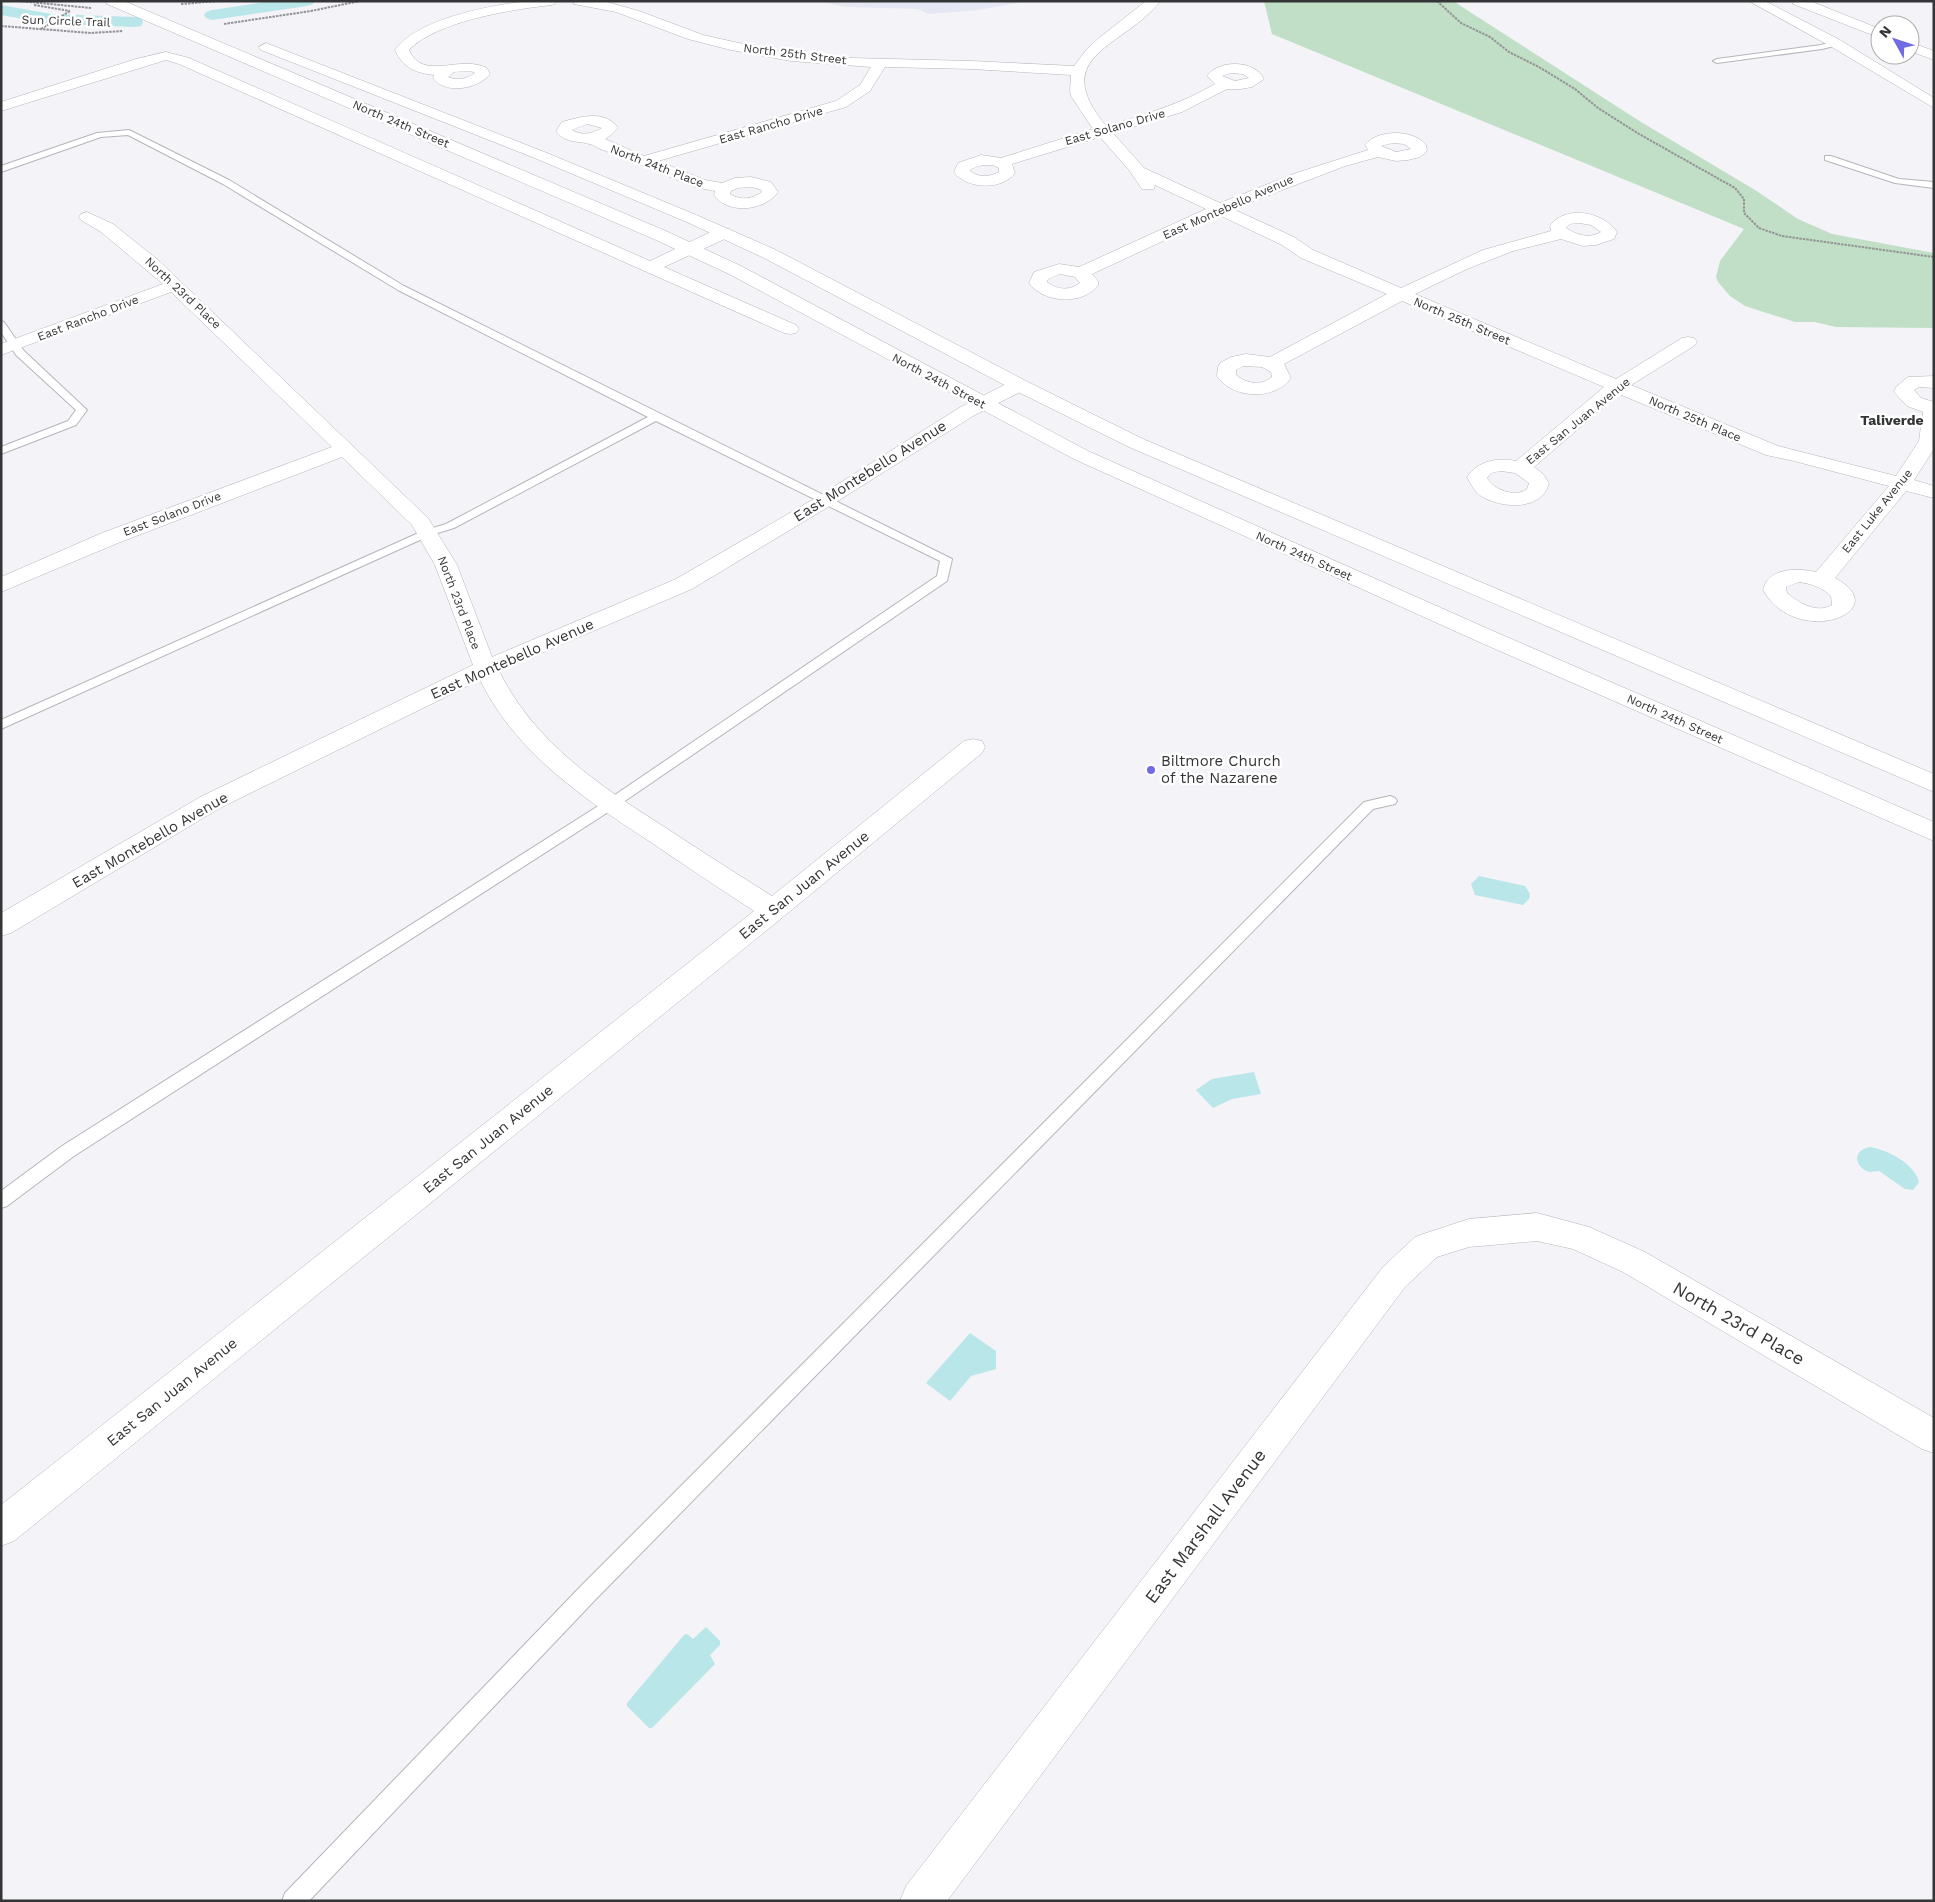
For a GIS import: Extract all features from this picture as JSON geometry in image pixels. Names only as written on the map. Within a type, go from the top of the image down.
[{"type":"street","name":"North 24th Street","points":[[112,1],[689,248],[735,270],[982,404],[1101,465],[1485,636],[1934,832]]},
{"type":"street","points":[[442,72],[423,70],[410,63],[404,58],[402,50],[405,44],[421,34],[442,26],[508,7],[552,1]]},
{"type":"street","name":"North 25th Street","points":[[579,1],[595,2],[621,8],[689,35],[733,46],[797,57],[880,63],[972,64],[994,67],[1082,66],[1076,82],[1078,93],[1103,131],[1140,172],[1288,241],[1307,254]]},
{"type":"street","points":[[1082,66],[1100,44],[1144,12],[1154,1]]},
{"type":"street","points":[[1754,1],[1835,43],[1934,104]]},
{"type":"street","points":[[1798,1],[1870,30]]},
{"type":"street","name":"North 24th Street","points":[[257,43],[542,156],[723,233],[770,254],[1019,384],[1176,461],[1934,784]]},
{"type":"street","points":[[1920,50],[1934,56]]},
{"type":"street","name":"North 24th Street","points":[[1,107],[141,62],[166,56],[184,61],[790,329]]},
{"type":"street","name":"East Rancho Drive","points":[[643,161],[841,104],[865,89],[875,76],[880,63]]},
{"type":"street","name":"East Solano Drive","points":[[1001,163],[1044,148],[1174,109],[1225,84]]},
{"type":"street","name":"North 24th Place","points":[[593,137],[603,145],[701,184],[724,188]]},
{"type":"street","name":"East Montebello Avenue","points":[[1082,273],[1202,217],[1300,175],[1378,152]]},
{"type":"street","name":"North 25th Street","points":[[1140,172],[1142,181],[1148,186],[1176,204],[1202,217],[1279,248],[1307,254],[1617,386]]},
{"type":"street","name":"North 23rd Place","points":[[87,217],[132,246],[422,522],[427,533],[435,542],[446,566],[486,668],[504,703],[539,747],[562,768],[611,804],[773,910]]},
{"type":"street","points":[[650,267],[723,233]]},
{"type":"street","points":[[1271,364],[1402,294],[1491,254],[1562,234]]},
{"type":"street","name":"East Rancho Drive","points":[[8,348],[175,286]]},
{"type":"street","name":"East San Juan Avenue","points":[[1520,468],[1617,386],[1688,342]]},
{"type":"street","name":"East Luke Avenue","points":[[1821,580],[1896,491],[1929,441],[1933,409],[1914,402],[1904,392],[1904,387],[1915,381],[1934,382]]},
{"type":"street","name":"East Montebello Avenue","points":[[1,926],[211,802],[486,668],[684,584],[826,500],[982,404],[1019,384]]},
{"type":"street","name":"North 25th Place","points":[[1617,386],[1773,451],[1790,463],[1896,491]]},
{"type":"street","name":"East Solano Drive","points":[[1,585],[110,538],[346,449]]},
{"type":"street","points":[[1896,491],[1934,492]]},
{"type":"street","points":[[1896,491],[1934,508]]},
{"type":"street","points":[[1485,636],[1516,606]]},
{"type":"street","name":"East San Juan Avenue","points":[[1,1528],[773,910],[973,747]]},
{"type":"street","name":"North 23rd Place","points":[[1537,1227],[1578,1237],[1634,1262],[1934,1437]]},
{"type":"street","name":"East Marshall Avenue","points":[[921,1901],[1394,1277],[1426,1246],[1469,1233],[1537,1227]]},
{"type":"lane","points":[[1717,61],[1822,48],[1835,43]]},
{"type":"lane","points":[[1,169],[100,135],[129,132],[226,182],[401,288],[656,417],[946,559],[944,578],[611,804],[68,1151],[1,1201]]},
{"type":"lane","points":[[1828,158],[1898,181],[1934,185]]},
{"type":"lane","points":[[1,324],[8,348],[20,353],[82,410],[72,423],[1,451]]},
{"type":"lane","points":[[1,725],[427,533],[450,526],[656,417]]},
{"type":"lane","points":[[293,1901],[588,1594],[1362,812],[1369,805],[1390,801]]},
{"type":"path","name":"Sun Circle Trail","points":[[19,1],[28,4],[98,8]]},
{"type":"path","points":[[181,4],[218,1]]},
{"type":"path","points":[[228,24],[312,11],[360,1]]},
{"type":"path","points":[[1437,1],[1462,23],[1490,37],[1509,52],[1538,66],[1575,89],[1598,108],[1639,134],[1735,188],[1744,196],[1746,204],[1744,213],[1759,228],[1782,236],[1814,242],[1934,257]]},
{"type":"path","points":[[28,4],[70,11],[40,29]]},
{"type":"path","name":"Sun Circle Trail","points":[[1,26],[92,33],[131,30]]},
{"type":"shaded area","points":[[817,1],[1029,1],[978,10],[928,14],[918,9],[846,7]]},
{"type":"green space","points":[[1264,1],[1453,1],[1641,122],[1755,190],[1798,219],[1832,234],[1934,253],[1934,328],[1836,327],[1815,322],[1795,322],[1745,306],[1730,296],[1716,277],[1720,261],[1744,229],[1272,34]]},
{"type":"water","points":[[1479,876],[1525,886],[1530,894],[1529,899],[1523,905],[1475,895],[1471,884]]},
{"type":"water","points":[[1254,1072],[1261,1094],[1232,1099],[1213,1108],[1196,1090],[1212,1079]]},
{"type":"water","points":[[1870,1147],[1892,1154],[1912,1169],[1919,1182],[1913,1190],[1905,1189],[1879,1171],[1870,1172],[1858,1164],[1857,1160],[1860,1152]]},
{"type":"water","points":[[970,1333],[996,1351],[996,1369],[971,1376],[950,1401],[926,1383]]},
{"type":"water","points":[[706,1627],[720,1641],[720,1645],[710,1655],[715,1664],[652,1728],[649,1728],[627,1706],[627,1703],[684,1635],[687,1634],[693,1639]]},
{"type":"waterway","points":[[212,15],[307,1]]},
{"type":"waterway","points":[[1,10],[51,19],[135,22]]},
{"type":"place","name":"Biltmore Church of the Nazarene","points":[[1151,770]]},
{"type":"district","name":"Taliverde","points":[[1892,420]]}]
